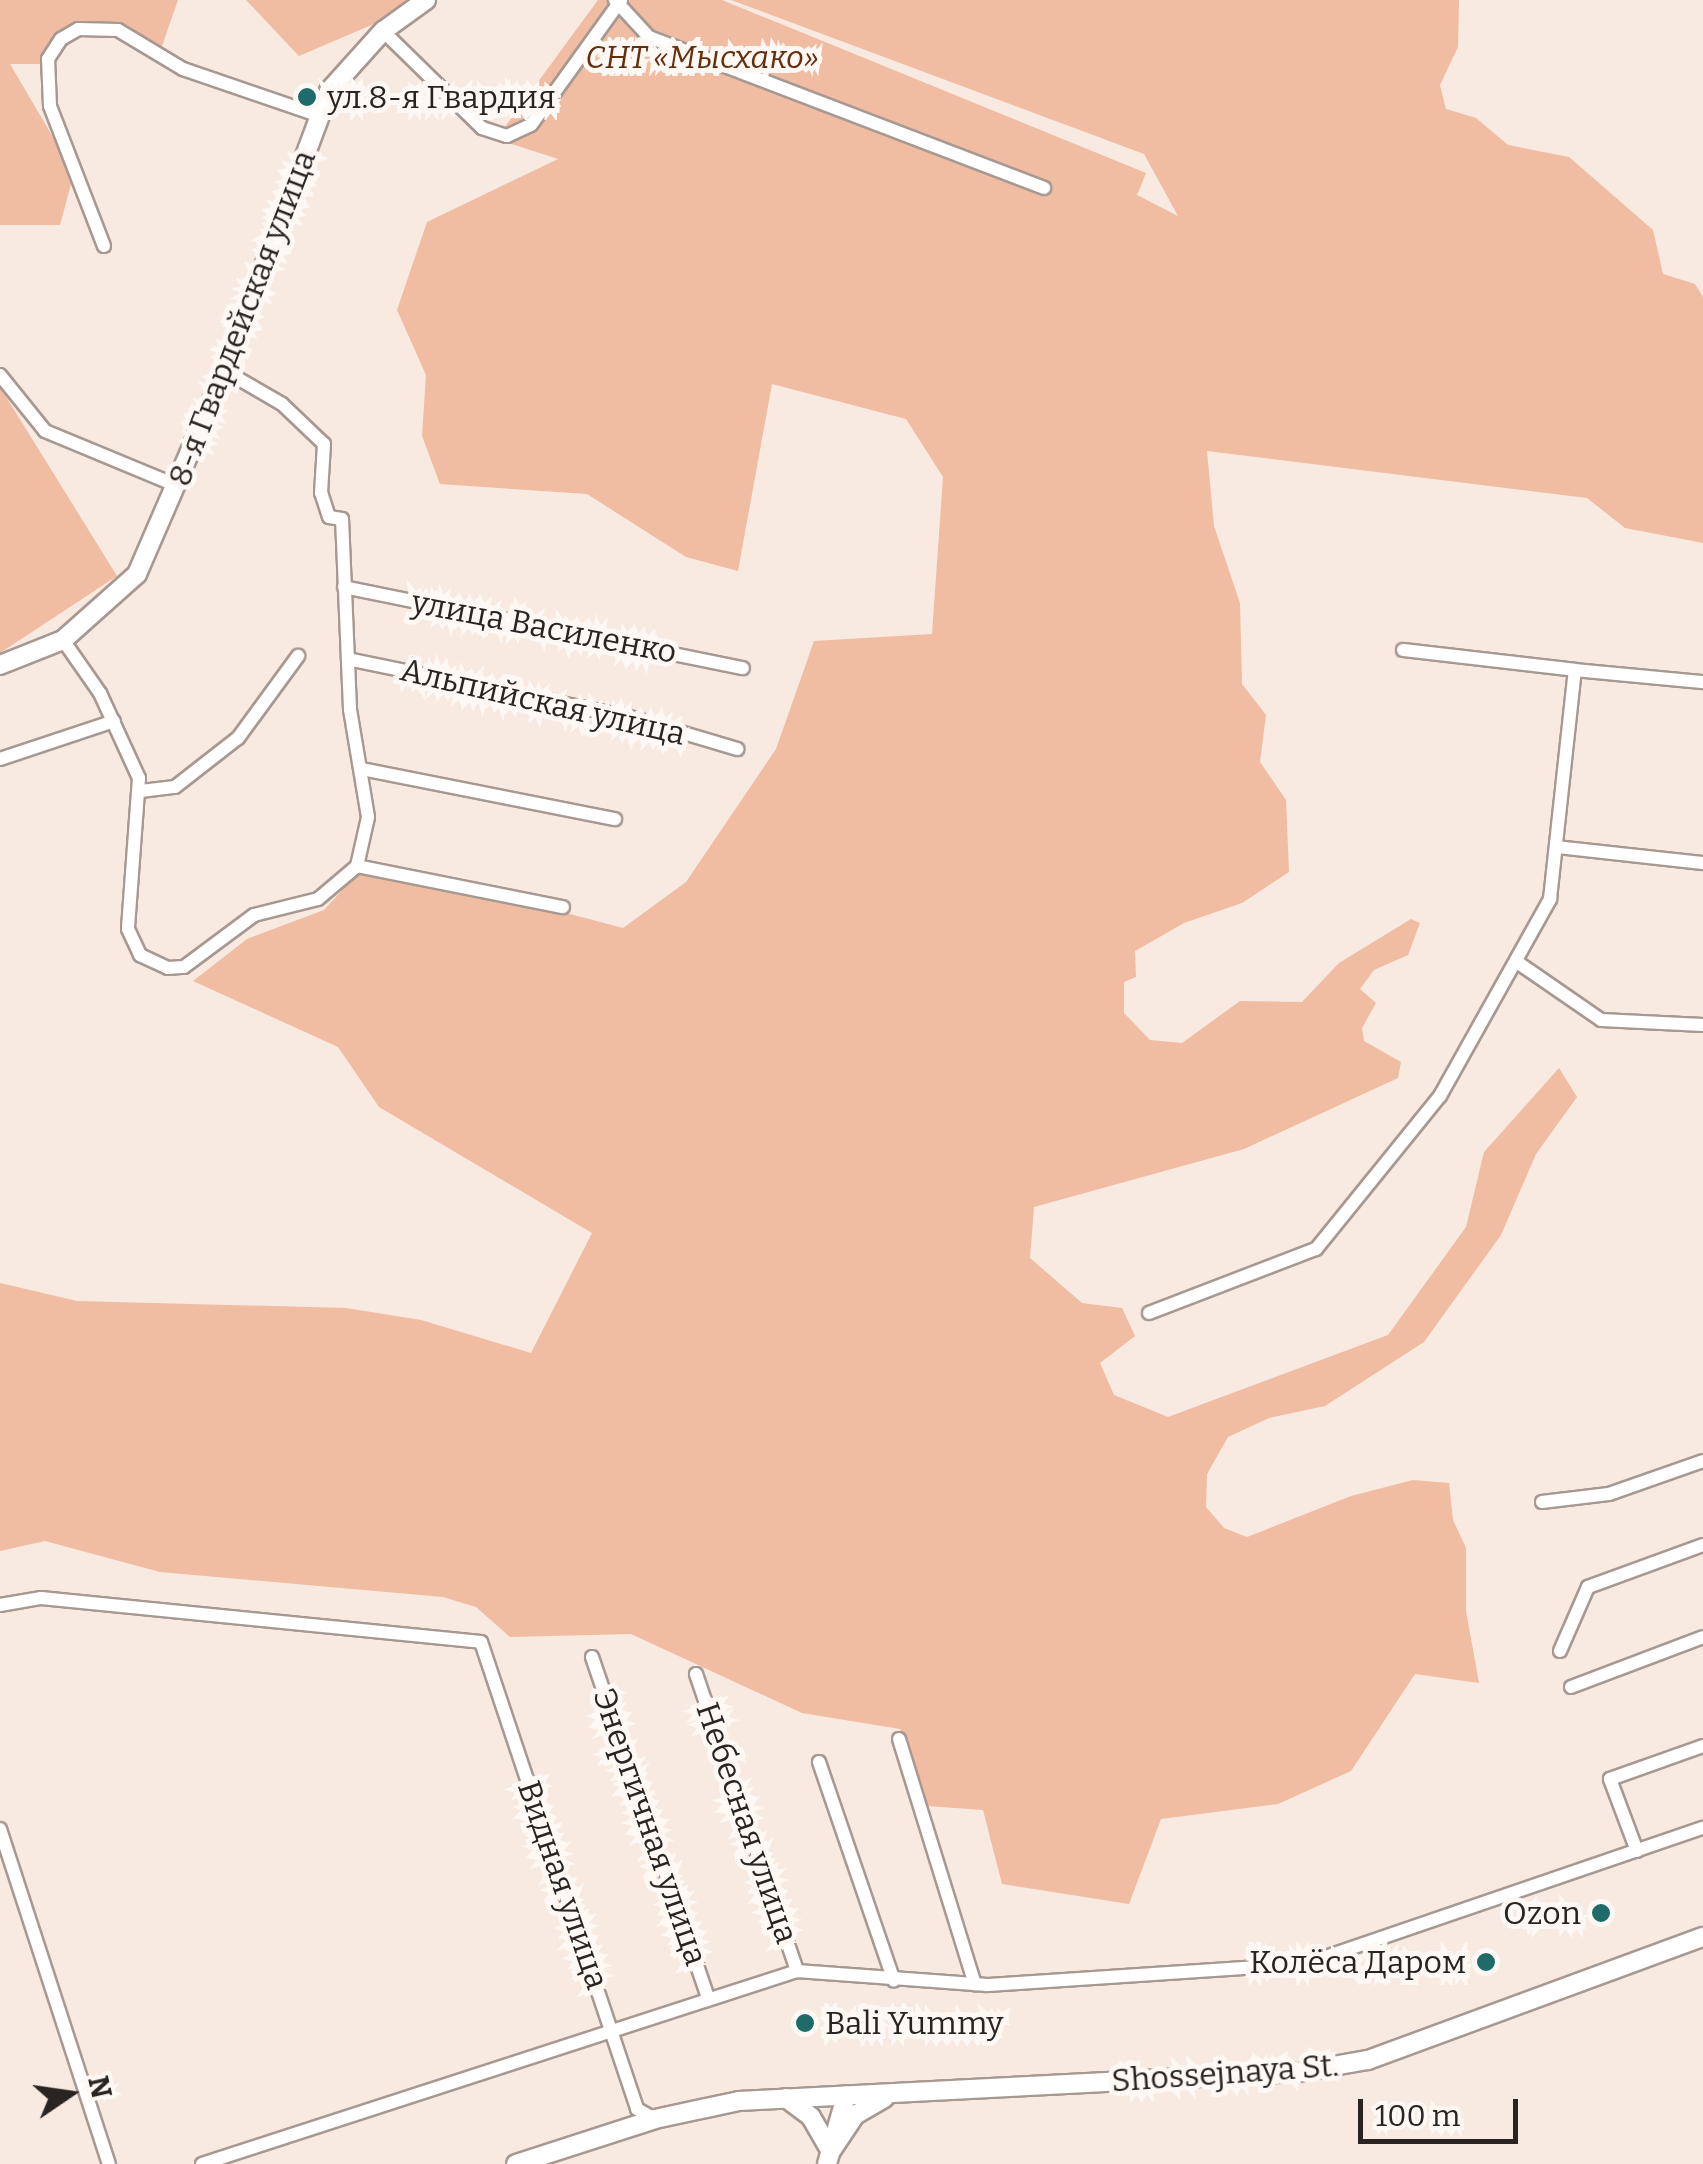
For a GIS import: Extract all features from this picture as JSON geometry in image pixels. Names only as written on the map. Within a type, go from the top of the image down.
[{"type":"street","name":"8-я Гвардейская улица","points":[[63,640],[137,574],[225,370],[320,116],[346,68],[383,32],[426,0]]},
{"type":"street","points":[[383,32],[482,128],[507,136],[530,125],[618,1],[649,37],[1044,188]]},
{"type":"street","points":[[104,246],[50,106],[48,59],[78,28],[118,30],[217,84],[320,116]]},
{"type":"street","points":[[0,665],[63,640],[114,722],[141,791],[133,816],[128,930],[132,944],[152,964],[184,966],[254,915],[318,900],[357,866],[368,833],[348,659],[342,519],[329,517],[321,493],[324,444],[282,404],[225,370]]},
{"type":"street","points":[[0,375],[44,431],[178,486]]},
{"type":"street","name":"улица Василенко","points":[[344,586],[743,668]]},
{"type":"street","points":[[1404,650],[1703,682]]},
{"type":"street","points":[[141,791],[175,787],[238,738],[298,656]]},
{"type":"street","name":"Альпийская улица","points":[[348,659],[645,721],[737,749]]},
{"type":"street","points":[[1149,1313],[1329,1238],[1433,1107],[1550,898],[1575,670]]},
{"type":"street","points":[[0,759],[114,722]]},
{"type":"street","points":[[362,769],[615,818]]},
{"type":"street","points":[[1557,847],[1703,863]]},
{"type":"street","points":[[357,866],[563,907]]},
{"type":"street","points":[[1517,962],[1601,1020],[1703,1025]]},
{"type":"street","points":[[1542,1502],[1609,1494],[1703,1460]]},
{"type":"street","points":[[1560,1651],[1588,1586],[1703,1546]]},
{"type":"street","name":"Видная улица","points":[[0,1604],[41,1598],[482,1642],[637,2109],[655,2119]]},
{"type":"street","points":[[1570,1687],[1703,1637]]},
{"type":"street","name":"Энергичная улица","points":[[592,1656],[708,1998]]},
{"type":"street","name":"Небесная улица","points":[[696,1674],[797,1971]]},
{"type":"street","points":[[899,1739],[975,1985]]},
{"type":"street","points":[[1637,1851],[1610,1779],[1703,1746]]},
{"type":"street","points":[[819,1762],[894,1981]]},
{"type":"street","points":[[202,2164],[797,1971],[975,1985],[1304,1964],[1703,1828]]},
{"type":"street","points":[[0,1829],[109,2164]]},
{"type":"street","name":"Shossejnaya St.","points":[[516,2164],[655,2119],[786,2098],[1299,2072],[1368,2060],[1703,1938]]},
{"type":"street","points":[[829,2158],[856,2114],[895,2093]]},
{"type":"street","points":[[829,2158],[846,2096]]},
{"type":"street","points":[[786,2098],[811,2116],[829,2158]]},
{"type":"green space","points":[[0,0],[178,0],[161,49],[94,22],[55,39],[42,64],[10,64],[74,173],[60,225],[0,225]]},
{"type":"green space","points":[[246,0],[406,0],[376,23],[299,56]]},
{"type":"green space","name":"СНТ «Мысхако»","points":[[598,0],[722,0],[1146,173],[1137,195],[1178,216],[1144,154],[731,0],[1459,0],[1458,47],[1440,85],[1446,109],[1476,118],[1508,145],[1569,157],[1653,230],[1663,274],[1695,284],[1703,297],[1703,543],[1625,528],[1587,498],[1207,451],[1214,526],[1240,603],[1242,684],[1266,715],[1260,762],[1286,800],[1289,872],[1242,903],[1184,923],[1135,951],[1136,977],[1124,982],[1124,1013],[1150,1040],[1182,1043],[1240,1001],[1302,1002],[1339,963],[1411,919],[1420,923],[1408,955],[1374,970],[1360,989],[1376,1003],[1362,1028],[1364,1041],[1401,1062],[1398,1078],[1244,1149],[1034,1207],[1030,1258],[1082,1303],[1122,1308],[1135,1336],[1100,1363],[1114,1395],[1168,1417],[1388,1335],[1466,1227],[1484,1152],[1559,1068],[1577,1097],[1536,1154],[1501,1235],[1424,1342],[1325,1406],[1269,1418],[1228,1437],[1207,1474],[1206,1507],[1224,1528],[1247,1537],[1351,1496],[1413,1480],[1449,1483],[1453,1520],[1466,1548],[1466,1611],[1479,1683],[1415,1674],[1351,1771],[1278,1804],[1161,1819],[1129,1904],[1002,1884],[983,1810],[928,1806],[900,1729],[802,1713],[631,1634],[510,1637],[476,1607],[443,1597],[160,1572],[45,1541],[0,1551],[0,1283],[77,1301],[346,1308],[421,1320],[531,1353],[592,1233],[379,1107],[338,1047],[193,981],[247,939],[324,910],[369,861],[623,928],[686,882],[776,749],[814,641],[932,634],[943,477],[906,419],[772,384],[738,571],[686,557],[587,494],[440,484],[422,436],[426,375],[397,310],[427,222],[558,159],[496,139]]},
{"type":"green space","points":[[0,387],[117,576],[0,653]]},
{"type":"place","name":"ул.8-я Гвардия","points":[[307,97]]},
{"type":"place","name":"Ozon","points":[[1601,1913]]},
{"type":"place","name":"Колёса Даром","points":[[1486,1962]]},
{"type":"place","name":"Bali Yummy","points":[[805,2023]]}]
